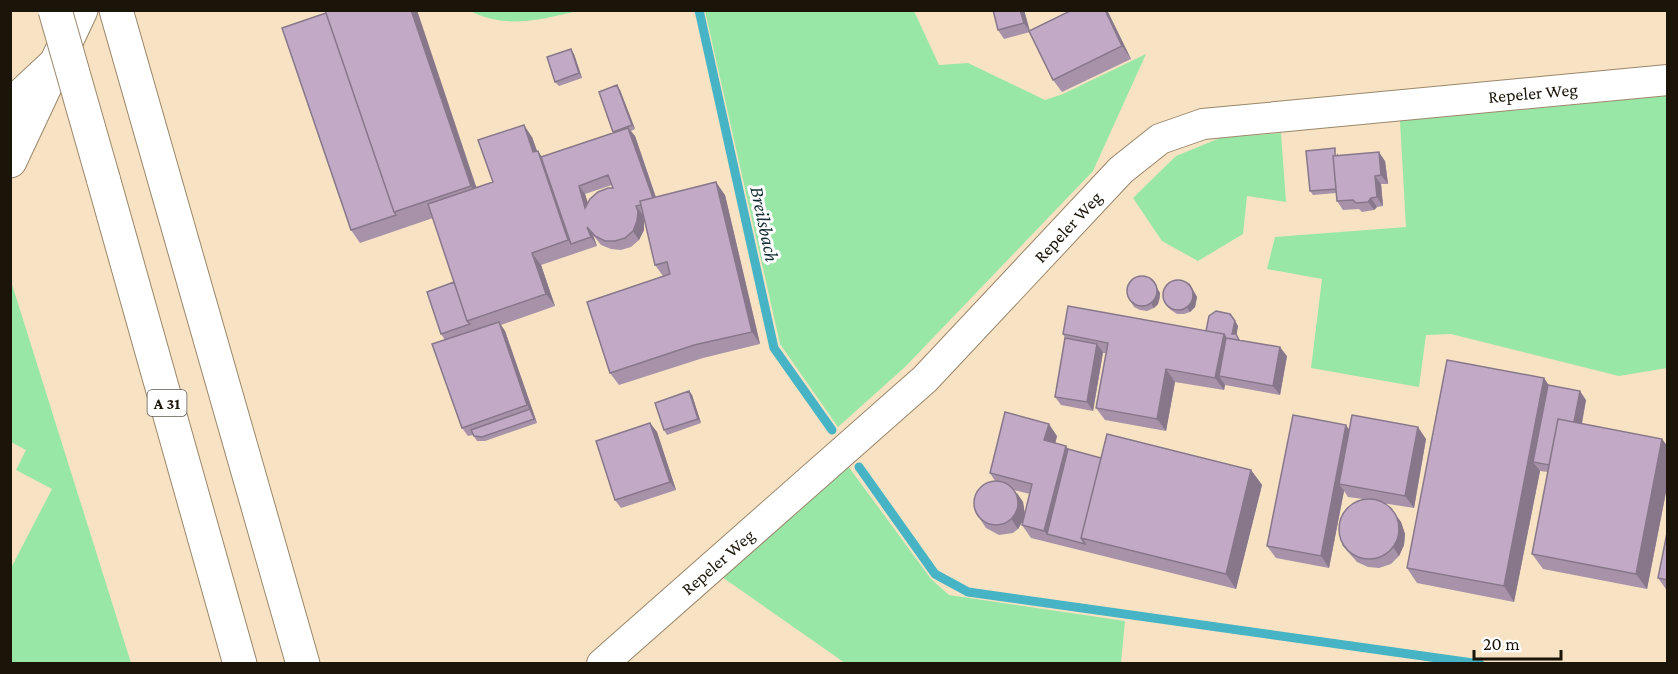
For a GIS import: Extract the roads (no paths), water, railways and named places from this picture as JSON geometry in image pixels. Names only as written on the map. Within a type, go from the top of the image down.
[{"type":"main road","name":"A 31","points":[[55,10],[240,663]]},
{"type":"main road","points":[[10,161],[81,10]]},
{"type":"main road","points":[[116,10],[303,663]]},
{"type":"main road","points":[[10,106],[56,63]]},
{"type":"street","name":"Repeler Weg","points":[[602,663],[926,379],[1121,170],[1160,139],[1203,124],[1668,80]]},
{"type":"waterway","name":"Breilsbach","points":[[699,10],[774,348],[832,430]]},
{"type":"waterway","points":[[859,467],[935,574],[968,592],[1480,664]]}]
